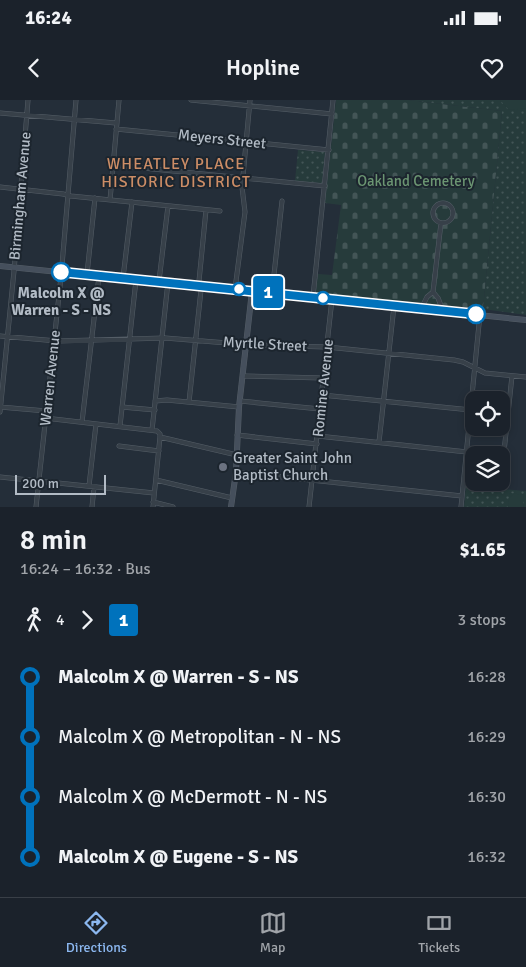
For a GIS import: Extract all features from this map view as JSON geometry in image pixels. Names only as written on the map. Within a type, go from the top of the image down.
[{"type":"street","name":"Birmingham Avenue","points":[[0,412],[28,100]]},
{"type":"street","name":"Warren Avenue","points":[[36,507],[61,272],[76,100]]},
{"type":"street","points":[[110,200],[118,100]]},
{"type":"street","points":[[191,100],[332,114]]},
{"type":"street","points":[[235,289],[244,212],[242,187],[250,100]]},
{"type":"street","points":[[313,297],[333,100]]},
{"type":"street","points":[[0,113],[116,123]]},
{"type":"street","name":"Meyers Street","points":[[116,129],[328,150]]},
{"type":"street","points":[[113,165],[325,186]]},
{"type":"street","points":[[0,187],[220,211]]},
{"type":"street","points":[[87,274],[95,198]]},
{"type":"street","points":[[272,293],[282,201]]},
{"type":"street","points":[[123,278],[132,202]]},
{"type":"street","points":[[443,202],[452,208],[453,215],[448,222],[441,223],[435,220],[432,212],[435,205],[443,202]]},
{"type":"street","points":[[159,282],[168,206]]},
{"type":"street","points":[[189,402],[196,340],[206,210]]},
{"type":"street","points":[[421,309],[427,297],[433,292],[441,223]]},
{"type":"street","points":[[0,266],[526,320]]},
{"type":"street","points":[[82,422],[99,276]]},
{"type":"street","points":[[120,426],[136,279]]},
{"type":"street","points":[[152,430],[168,282]]},
{"type":"street","points":[[231,507],[236,472],[240,404],[252,291]]},
{"type":"street","points":[[433,292],[438,298],[442,311]]},
{"type":"street","name":"Romine Avenue","points":[[309,507],[332,299]]},
{"type":"street","points":[[379,442],[394,306]]},
{"type":"street","points":[[473,391],[480,314]]},
{"type":"street","name":"Myrtle Street","points":[[0,336],[54,341],[162,338],[246,345],[327,347],[454,360],[463,362],[485,373],[526,377]]},
{"type":"street","points":[[243,376],[323,378]]},
{"type":"street","points":[[505,446],[512,376]]},
{"type":"street","points":[[322,395],[465,409]]},
{"type":"street","points":[[155,401],[167,400],[320,409]]},
{"type":"street","points":[[0,407],[46,411]]},
{"type":"street","points":[[122,407],[155,410]]},
{"type":"street","points":[[45,418],[160,432],[153,505],[173,507]]},
{"type":"street","points":[[92,507],[91,486],[96,424]]},
{"type":"street","points":[[238,435],[317,444]]},
{"type":"street","points":[[318,436],[465,452]]},
{"type":"street","points":[[160,437],[237,455]]},
{"type":"street","points":[[118,446],[158,451]]},
{"type":"street","points":[[461,507],[465,470]]},
{"type":"street","points":[[236,472],[462,496]]},
{"type":"street","points":[[0,477],[154,493]]},
{"type":"street","points":[[156,480],[232,498]]},
{"type":"green space","name":"Oakland Cemetery","points":[[336,100],[408,100],[502,111],[483,309],[316,293],[318,274],[332,275],[341,205],[325,203]]},
{"type":"green space","points":[[408,100],[526,100],[526,315],[483,309],[502,111]]},
{"type":"green space","points":[[500,100],[526,100],[526,108],[509,110]]},
{"type":"green space","points":[[298,150],[325,152],[322,183],[295,181]]},
{"type":"green space","points":[[466,491],[526,491],[526,507],[464,507]]},
{"type":"green space","points":[[510,493],[524,495],[523,507],[508,507]]},
{"type":"bus line","name":"1","points":[[61,272],[476,314]]},
{"type":"place","name":"Malcolm X @ Warren - S - NS","points":[[61,272]]},
{"type":"place","name":"Greater Saint John Baptist Church","points":[[223,467]]},
{"type":"district","name":"WHEATLEY PLACE HISTORIC DISTRICT","points":[[176,172]]}]
